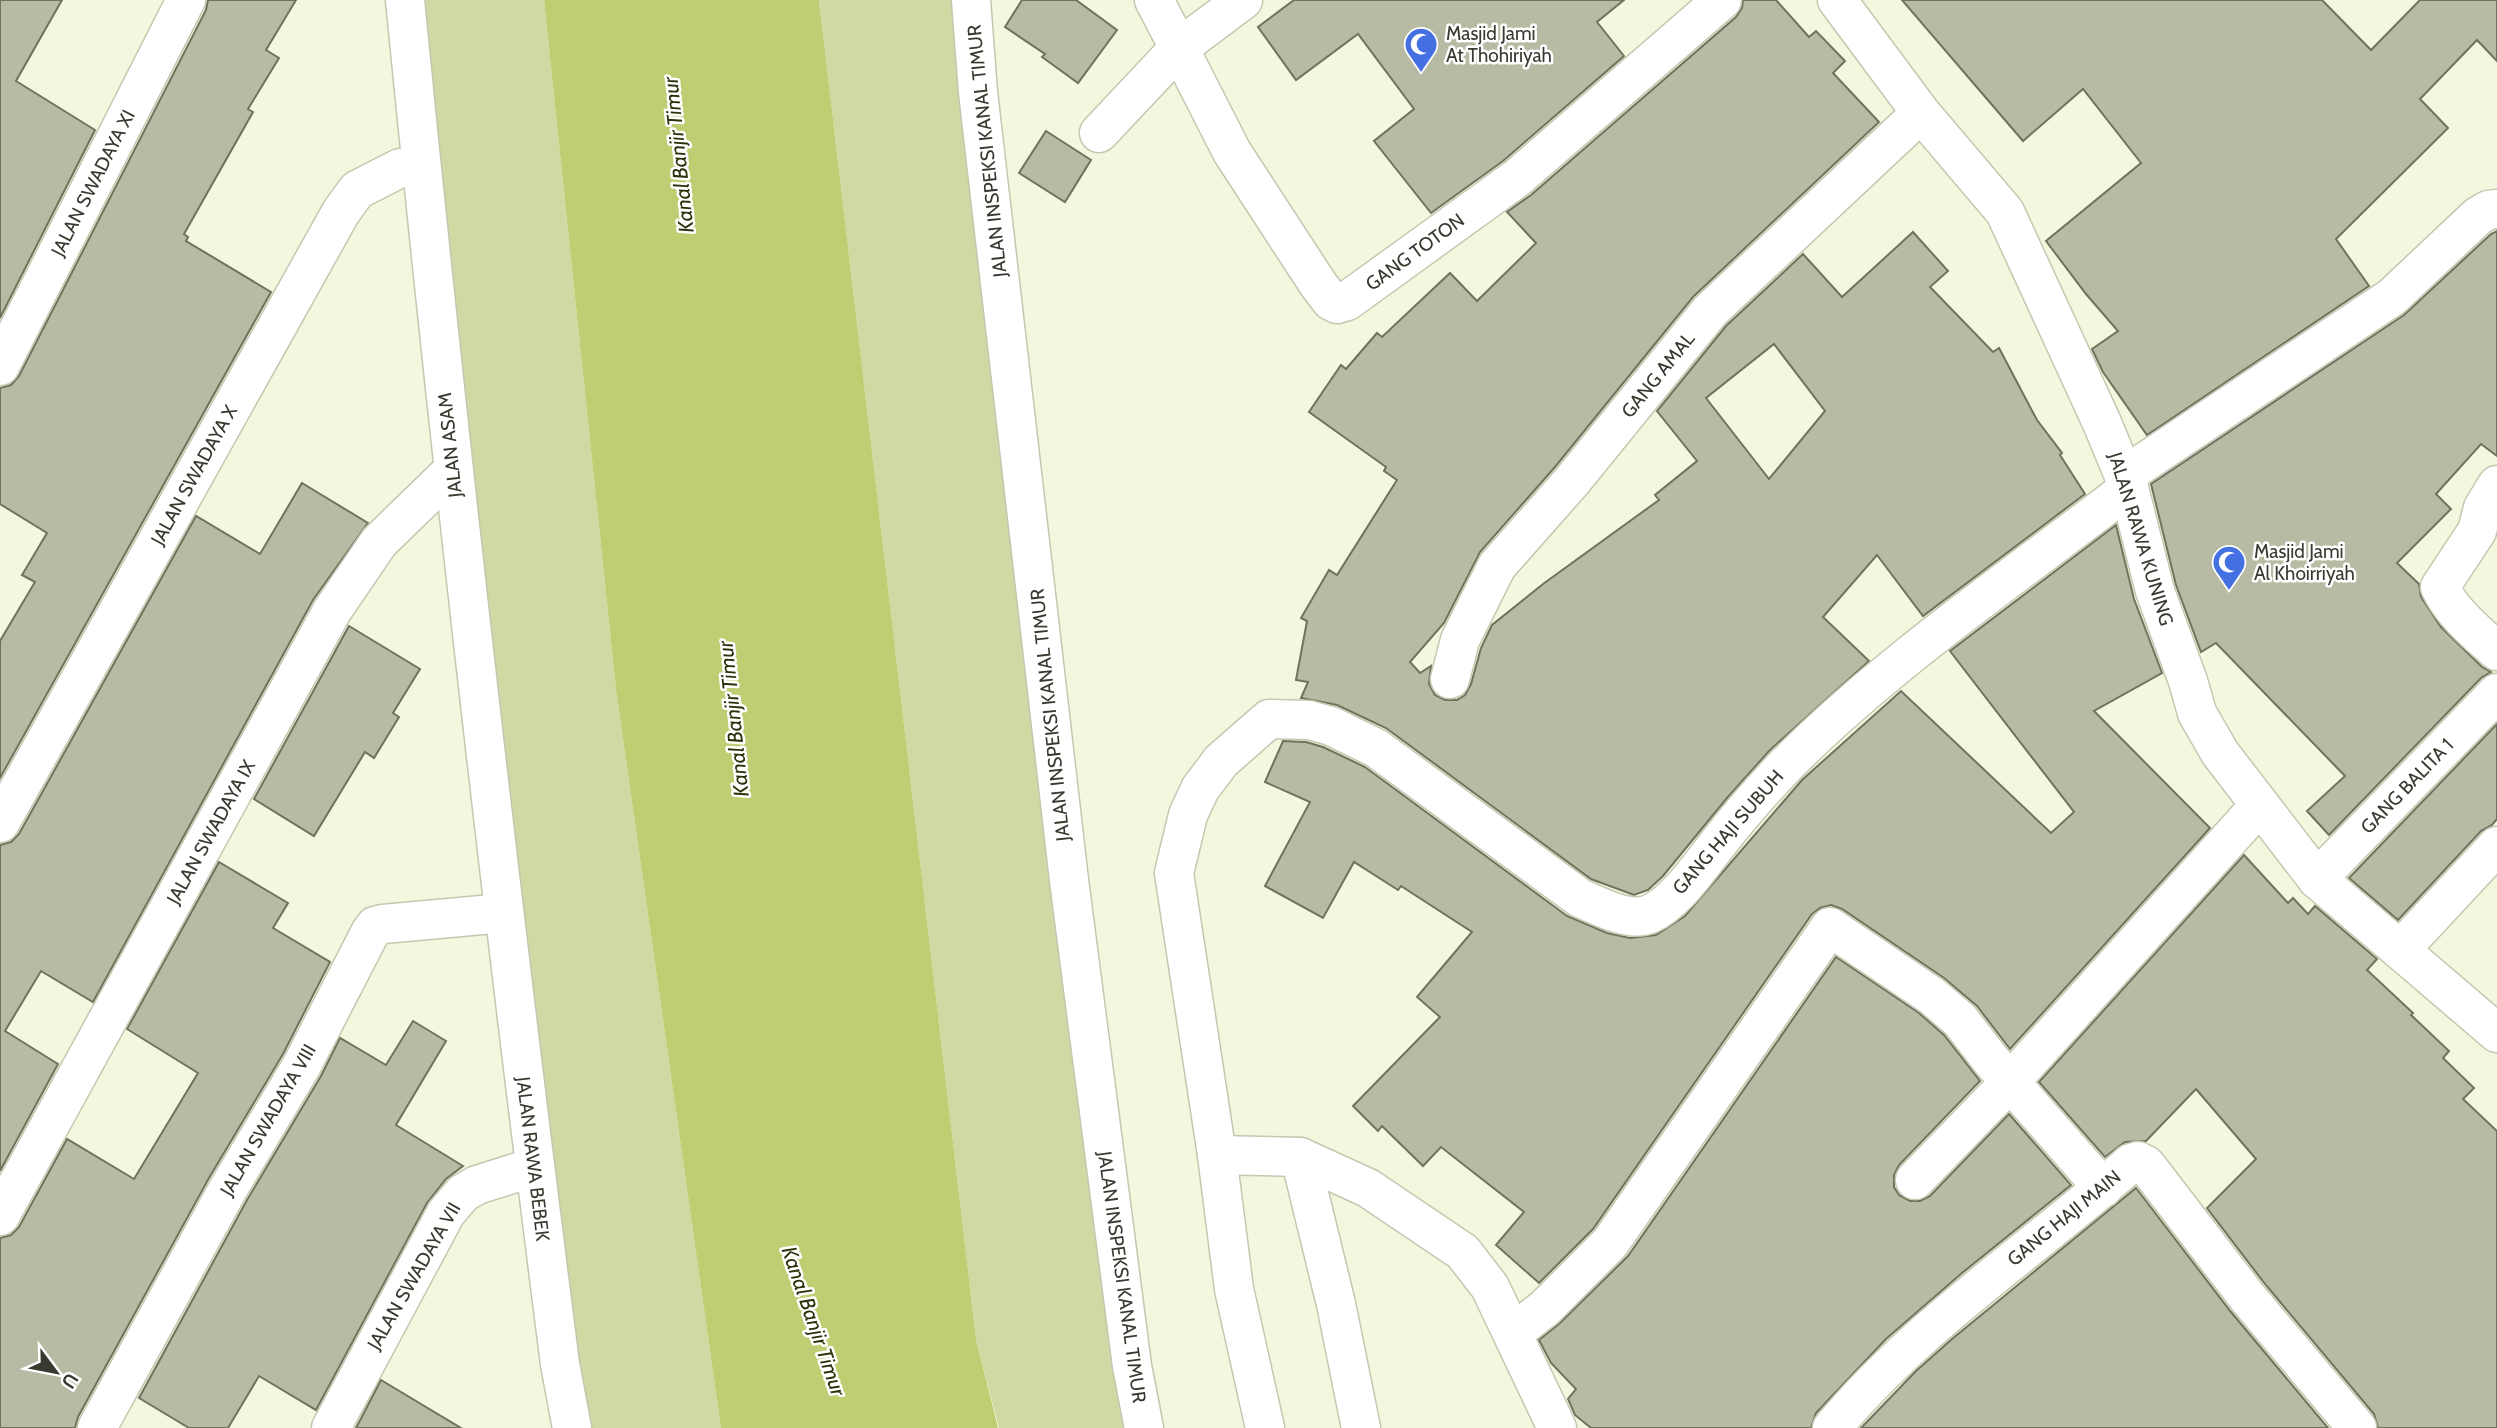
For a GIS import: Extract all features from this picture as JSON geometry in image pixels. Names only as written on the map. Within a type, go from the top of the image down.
[{"type":"street","name":"JALAN SWADAYA XI","points":[[0,366],[186,0]]},
{"type":"street","name":"JALAN ASAM","points":[[405,0],[453,470],[502,901]]},
{"type":"street","name":"JALAN INSPEKSI KANAL TIMUR","points":[[971,0],[978,92],[1069,880],[1132,1366],[1144,1428]]},
{"type":"street","points":[[1154,0],[1179,48]]},
{"type":"street","points":[[1099,133],[1179,48],[1242,0]]},
{"type":"street","name":"GANG TOTON","points":[[1179,48],[1231,152],[1331,301],[1337,304],[1347,301],[1517,178],[1722,0]]},
{"type":"street","name":"JALAN RAWA KUNING","points":[[1837,0],[1921,113],[2005,212],[2102,422],[2126,482],[2155,591],[2189,681],[2197,713],[2220,752],[2317,879],[2497,1033]]},
{"type":"street","name":"GANG AMAL","points":[[1450,678],[1460,640],[1480,596],[1504,557],[1572,481],[1710,311],[1921,113]]},
{"type":"street","name":"JALAN SWADAYA X","points":[[0,822],[341,212],[356,190],[400,168],[421,165]]},
{"type":"street","points":[[2126,482],[2392,297],[2478,216],[2488,210],[2497,209]]},
{"type":"street","name":"JALAN SWADAYA IX","points":[[0,1216],[332,611],[379,542],[453,470]]},
{"type":"street","name":"GANG HAJI SUBUH","points":[[1217,1155],[1174,873],[1188,814],[1200,789],[1221,761],[1269,719],[1309,720],[1331,726],[1376,748],[1580,898],[1616,912],[1634,916],[1649,915],[1698,871],[1719,841],[1786,766],[1846,710],[2126,482]]},
{"type":"street","points":[[2497,485],[2483,508],[2477,531],[2441,587],[2444,596],[2465,622],[2497,651]]},
{"type":"street","name":"GANG BALITA 1","points":[[2317,879],[2497,693]]},
{"type":"street","points":[[1915,1180],[2010,1082],[2260,805]]},
{"type":"street","points":[[2400,950],[2497,846]]},
{"type":"street","name":"JALAN RAWA BEBEK","points":[[502,901],[559,1364],[572,1428]]},
{"type":"street","name":"JALAN SWADAYA VIII","points":[[97,1428],[228,1189],[302,1065],[370,931],[383,924],[502,901]]},
{"type":"street","points":[[1513,1333],[1545,1308],[1610,1243],[1830,927],[1932,996],[1960,1020],[2010,1082],[2103,1188]]},
{"type":"street","points":[[1265,1428],[1234,1289],[1217,1155],[1300,1157],[1368,1188],[1463,1252],[1490,1287],[1557,1428]]},
{"type":"street","points":[[1300,1157],[1336,1304],[1361,1428]]},
{"type":"street","name":"GANG HAJI MAIN","points":[[1832,1428],[1864,1391],[1924,1334],[2131,1163],[2137,1161],[2146,1165],[2248,1298],[2357,1428]]},
{"type":"street","name":"JALAN SWADAYA VII","points":[[331,1428],[446,1213],[463,1193],[477,1185],[534,1167]]},
{"type":"shaded area","points":[[405,0],[544,0],[616,689],[721,1428],[572,1428]]},
{"type":"shaded area","points":[[819,0],[971,0],[1144,1428],[999,1428],[976,1339]]},
{"type":"water","name":"Kanal Banjir Timur","points":[[544,0],[819,0],[976,1339],[998,1428],[721,1428],[616,689]]},
{"type":"building","points":[[0,0],[62,0],[16,81],[95,130],[0,318]]},
{"type":"building","points":[[208,0],[296,0],[266,50],[279,58],[248,109],[253,112],[184,234],[188,237],[186,241],[271,292],[0,778],[0,641],[35,582],[22,575],[47,533],[0,504],[0,388],[11,385],[19,376],[206,10]]},
{"type":"building","points":[[1022,0],[1076,0],[1117,30],[1078,83],[1042,57],[1045,54],[1005,27]]},
{"type":"building","points":[[1294,0],[1624,0],[1597,22],[1624,56],[1503,161],[1431,213],[1374,141],[1414,109],[1358,34],[1296,80],[1258,27]]},
{"type":"building","points":[[1743,0],[1776,0],[1809,37],[1816,31],[1845,61],[1833,73],[1879,122],[1693,297],[1555,467],[1480,552],[1444,623],[1410,662],[1420,673],[1431,666],[1429,684],[1435,695],[1445,700],[1457,700],[1465,695],[1492,625],[1543,584],[1659,500],[1655,495],[1697,461],[1657,411],[1726,326],[1803,254],[1842,297],[1913,232],[1948,271],[1930,287],[1993,352],[1999,348],[2037,420],[2062,453],[2060,455],[2085,494],[1923,616],[1877,555],[1823,617],[1869,661],[1770,750],[1663,876],[1648,890],[1634,895],[1591,879],[1386,728],[1337,705],[1301,698],[1308,682],[1296,680],[1307,621],[1301,618],[1329,570],[1337,575],[1397,480],[1384,471],[1386,467],[1309,412],[1341,365],[1346,369],[1377,333],[1382,337],[1450,273],[1477,301],[1536,243],[1507,212],[1531,195],[1736,17],[1742,8]],"holes":[[[1774,344],[1825,411],[1769,479],[1706,398]]]},
{"type":"building","points":[[1902,0],[2322,0],[2371,50],[2420,0],[2497,0],[2497,61],[2477,40],[2420,99],[2448,128],[2336,239],[2369,286],[2147,435],[2103,372],[2092,349],[2118,331],[2046,241],[2141,163],[2083,89],[2023,141]]},
{"type":"building","points":[[1046,131],[1091,160],[1065,202],[1019,173]]},
{"type":"building","points":[[2497,231],[2497,456],[2481,444],[2436,494],[2451,509],[2397,563],[2419,584],[2421,597],[2441,627],[2482,667],[2491,672],[2481,678],[2329,835],[2307,811],[2345,776],[2216,643],[2201,652],[2176,585],[2151,484],[2404,315]]},
{"type":"building","points":[[302,483],[368,523],[313,600],[93,1002],[41,971],[5,1031],[58,1064],[0,1171],[0,845],[11,842],[19,834],[196,516],[260,554]]},
{"type":"building","points":[[2116,525],[2134,599],[2162,673],[2094,711],[2210,828],[2010,1049],[1977,1006],[1944,978],[1842,909],[1831,905],[1820,908],[1812,914],[1593,1229],[1539,1283],[1496,1245],[1524,1212],[1441,1147],[1423,1166],[1382,1126],[1378,1131],[1353,1106],[1440,1017],[1417,997],[1472,932],[1401,886],[1398,890],[1354,862],[1323,918],[1265,886],[1310,802],[1265,782],[1283,741],[1306,742],[1323,747],[1365,767],[1567,916],[1607,933],[1630,938],[1656,935],[1685,916],[1802,780],[1901,691],[2051,833],[2074,812],[1950,651]]},
{"type":"building","points":[[349,626],[420,669],[393,713],[399,717],[374,758],[365,752],[314,836],[254,799]]},
{"type":"building","points":[[2497,724],[2497,819],[2481,831],[2398,920],[2349,878]]},
{"type":"building","points":[[2244,855],[2288,903],[2293,898],[2308,914],[2315,906],[2377,959],[2367,970],[2449,1051],[2443,1058],[2474,1088],[2463,1099],[2497,1131],[2497,1428],[2378,1428],[2374,1414],[2265,1284],[2207,1208],[2256,1159],[2196,1089],[2146,1141],[2125,1142],[2105,1157],[2039,1082]]},
{"type":"building","points":[[219,862],[288,903],[273,928],[330,962],[283,1054],[209,1178],[78,1417],[75,1428],[0,1428],[0,1238],[11,1235],[19,1227],[67,1139],[134,1179],[198,1073],[127,1029]]},
{"type":"building","points":[[1836,957],[1919,1013],[1944,1035],[1980,1081],[1899,1165],[1894,1175],[1894,1187],[1899,1195],[1910,1201],[1920,1201],[1930,1196],[2009,1114],[2071,1185],[1962,1273],[1886,1339],[1816,1413],[1811,1428],[1591,1428],[1575,1415],[1568,1399],[1576,1389],[1551,1363],[1539,1340],[1628,1256]]},
{"type":"building","points":[[413,1021],[446,1041],[396,1125],[463,1166],[446,1179],[427,1203],[316,1410],[259,1376],[228,1428],[189,1428],[139,1398],[247,1200],[321,1076],[340,1038],[386,1065]]},
{"type":"building","points":[[2136,1188],[2231,1312],[2328,1428],[1861,1428],[1916,1371],[1952,1339]]},
{"type":"building","points":[[381,1380],[461,1428],[356,1428]]},
{"type":"place","name":"Masjid Jami At Thohiriyah","points":[[1421,74]]},
{"type":"place","name":"Masjid Jami Al Khoirriyah","points":[[2229,592]]}]
